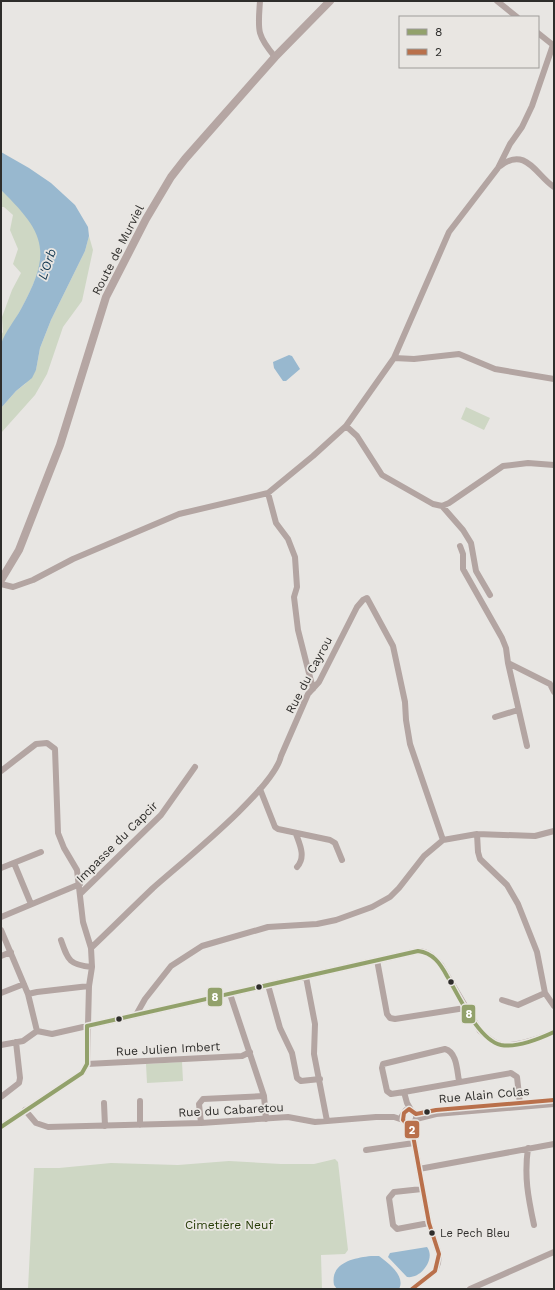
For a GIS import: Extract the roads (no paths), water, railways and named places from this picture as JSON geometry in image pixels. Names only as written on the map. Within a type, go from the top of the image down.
[{"type":"main road","name":"Route de Murviel","points":[[1,580],[19,550],[60,445],[112,282],[171,177],[275,57],[330,1]]},
{"type":"street","points":[[260,1],[258,30],[265,45],[275,57]]},
{"type":"street","points":[[497,1],[516,16]]},
{"type":"street","points":[[1,584],[13,587],[21,585],[72,559],[179,514],[268,492],[313,456],[346,426],[394,358],[450,232],[498,168],[532,106],[553,45],[539,34]]},
{"type":"street","points":[[498,168],[505,162],[513,160],[527,161],[554,187]]},
{"type":"street","points":[[394,358],[414,358],[459,354],[495,369],[554,379]]},
{"type":"street","points":[[346,426],[357,436],[382,475],[433,504],[442,506],[471,543],[476,571],[490,594]]},
{"type":"street","points":[[442,506],[479,484],[494,471],[503,466],[528,463],[554,465]]},
{"type":"street","points":[[268,492],[276,523],[288,539],[295,557],[298,587],[294,597],[298,630],[312,689]]},
{"type":"street","points":[[460,546],[463,554],[463,569],[502,638],[506,648],[518,710],[527,746]]},
{"type":"street","name":"Rue du Cayrou","points":[[91,948],[151,890],[224,825],[260,789],[279,764],[308,694],[319,682],[357,607],[367,598],[393,646],[405,702],[410,744],[443,840]]},
{"type":"street","points":[[508,663],[550,684],[554,692]]},
{"type":"street","points":[[495,717],[518,710]]},
{"type":"street","points":[[1,771],[36,744],[43,742],[54,747],[57,762],[55,787],[58,833],[64,848],[78,870],[83,922],[91,948],[92,967],[89,986],[87,1026],[88,1064],[82,1072],[1,1127]]},
{"type":"street","name":"Impasse du Capcir","points":[[81,893],[161,815],[195,767]]},
{"type":"street","points":[[260,789],[275,826],[281,831],[330,840],[335,843],[342,860]]},
{"type":"street","points":[[136,1015],[144,1000],[171,966],[202,946],[268,926],[317,924],[336,920],[372,907],[390,897],[424,856],[443,840],[477,834],[535,836],[554,831]]},
{"type":"street","points":[[296,834],[302,850],[300,864],[297,867]]},
{"type":"street","points":[[477,834],[480,859],[507,885],[518,904],[537,952],[545,993],[554,1006]]},
{"type":"street","points":[[1,868],[41,852]]},
{"type":"street","points":[[14,863],[31,904]]},
{"type":"street","points":[[1,917],[80,884]]},
{"type":"street","points":[[1,930],[28,994],[37,1031]]},
{"type":"street","points":[[61,940],[68,959],[73,964],[92,967]]},
{"type":"street","points":[[1,1045],[26,1039],[37,1031],[52,1034],[418,951],[430,954],[441,965],[465,1008],[480,1031],[489,1039],[500,1045],[512,1045],[554,1032]]},
{"type":"street","points":[[1,956],[10,952]]},
{"type":"street","points":[[377,960],[387,1014],[390,1018],[395,1019],[465,1008]]},
{"type":"street","points":[[306,977],[315,1024],[313,1045],[327,1121]]},
{"type":"street","points":[[1,993],[24,984]]},
{"type":"street","points":[[268,985],[280,1028],[292,1053],[297,1078],[301,1081],[320,1079]]},
{"type":"street","points":[[28,994],[89,986]]},
{"type":"street","points":[[502,1000],[518,1005],[545,993]]},
{"type":"street","points":[[230,994],[264,1096],[266,1119]]},
{"type":"street","points":[[144,1000],[148,1008],[154,1011]]},
{"type":"street","points":[[1,1097],[19,1083],[20,1078],[16,1042]]},
{"type":"street","points":[[459,1081],[453,1054],[450,1050],[445,1049],[383,1064],[382,1068],[387,1091],[391,1094],[511,1073],[517,1078],[520,1104]]},
{"type":"street","name":"Rue Julien Imbert","points":[[88,1064],[242,1056],[250,1052]]},
{"type":"street","points":[[1,1090],[13,1089]]},
{"type":"street","points":[[404,1092],[429,1223],[439,1254],[438,1263],[434,1271],[412,1289]]},
{"type":"street","points":[[201,1123],[199,1104],[203,1099],[264,1096]]},
{"type":"street","name":"Rue Alain Colas","points":[[409,1117],[436,1110],[554,1100]]},
{"type":"street","points":[[140,1101],[140,1125]]},
{"type":"street","points":[[104,1103],[105,1126]]},
{"type":"street","name":"Rue Alain Colas","points":[[409,1117],[554,1104]]},
{"type":"street","name":"Rue du Cabaretou","points":[[25,1110],[32,1120],[44,1127],[201,1123],[288,1117],[315,1122],[409,1117]]},
{"type":"street","points":[[366,1150],[414,1143]]},
{"type":"street","points":[[419,1169],[554,1144]]},
{"type":"street","points":[[528,1148],[525,1166],[526,1184],[534,1224]]},
{"type":"street","points":[[422,1189],[394,1192],[389,1198],[393,1225],[397,1228],[429,1223]]},
{"type":"street","points":[[470,1289],[554,1252]]},
{"type":"water","name":"L'Orb","points":[[1,152],[51,183],[75,205],[88,227],[89,236],[85,251],[51,320],[40,348],[36,370],[32,378],[16,391],[1,408],[1,344],[31,289],[37,273],[40,258],[40,245],[35,232],[27,219],[1,190]]},
{"type":"water","points":[[289,355],[292,356],[300,369],[286,381],[283,381],[274,368],[273,362]]},
{"type":"water","points":[[427,1247],[430,1257],[426,1267],[422,1272],[412,1277],[407,1277],[388,1257],[390,1253]]},
{"type":"water","points":[[379,1256],[395,1270],[400,1279],[401,1284],[399,1289],[337,1289],[334,1285],[334,1278],[339,1267],[350,1260]]},
{"type":"place","name":"Le Pech Bleu","points":[[432,1233]]},
{"type":"park label","name":"Cimetière Neuf","points":[[229,1225]]}]
